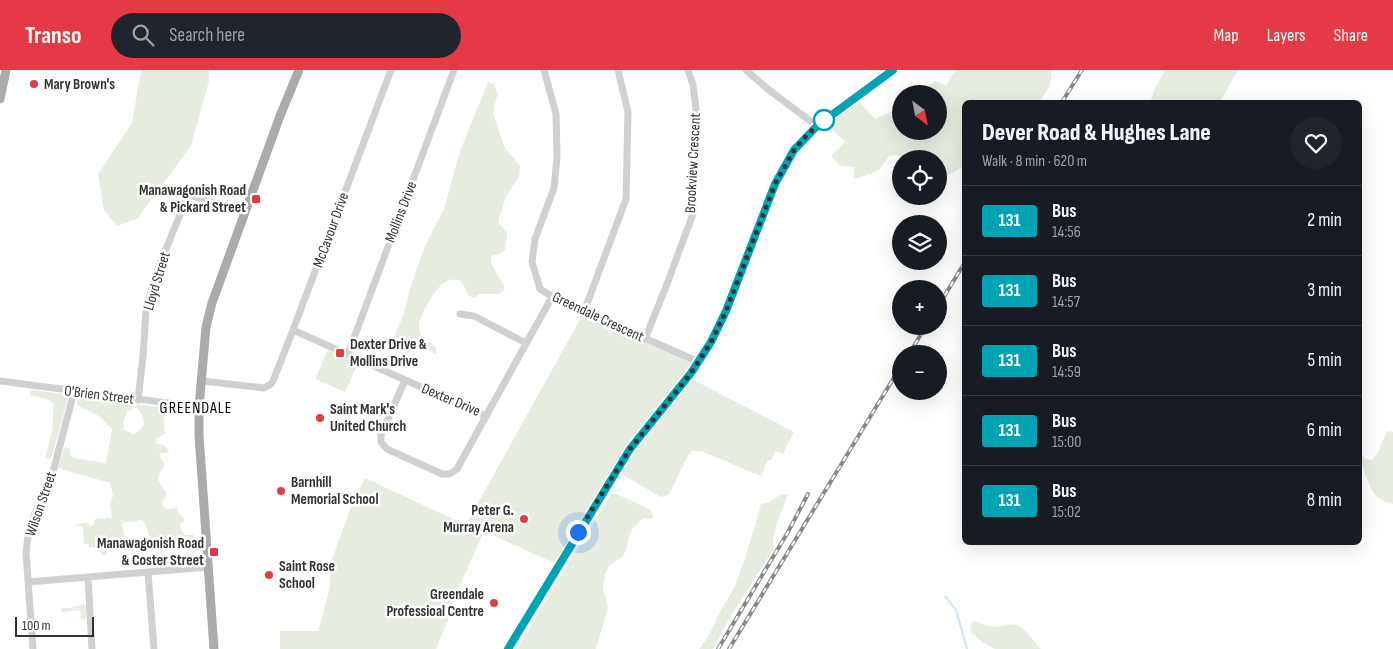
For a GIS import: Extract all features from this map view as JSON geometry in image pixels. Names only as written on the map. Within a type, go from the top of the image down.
[{"type":"main road","points":[[214,649],[199,435],[199,407],[206,327],[222,272],[299,70]]},
{"type":"main road","points":[[508,649],[630,449],[691,373],[711,342],[726,311],[778,178],[794,150],[817,126],[893,70]]},
{"type":"main road","points":[[0,99],[3,78]]},
{"type":"street","name":"McCavour Drive","points":[[202,381],[267,387],[273,381],[390,70]]},
{"type":"street","name":"Mollins Drive","points":[[348,354],[454,70]]},
{"type":"street","name":"Greendale Crescent","points":[[544,70],[556,114],[557,157],[554,188],[535,239],[532,262],[540,289],[552,297],[584,312],[699,362]]},
{"type":"street","points":[[584,312],[626,200],[628,112],[618,70]]},
{"type":"street","name":"Brookview Crescent","points":[[645,338],[694,211],[696,108],[688,70]]},
{"type":"street","points":[[746,70],[817,126]]},
{"type":"street","points":[[171,190],[246,212]]},
{"type":"street","name":"Lloyd Street","points":[[138,400],[146,310],[155,276],[188,195]]},
{"type":"street","name":"Dexter Drive","points":[[293,330],[486,416],[552,297]]},
{"type":"street","points":[[460,314],[474,316],[526,343]]},
{"type":"street","points":[[405,380],[381,434],[381,442],[387,449],[442,474],[450,474],[457,469],[486,416]]},
{"type":"street","name":"O'Brien Street","points":[[0,381],[199,407]]},
{"type":"street","name":"Wilson Street","points":[[33,649],[26,553],[30,528],[54,468],[74,392]]},
{"type":"street","points":[[28,582],[208,567]]},
{"type":"street","points":[[148,572],[154,649]]},
{"type":"street","points":[[88,577],[92,649]]},
{"type":"shaded area","points":[[141,70],[209,70],[209,81],[191,146],[137,219],[117,226],[104,210],[98,174],[132,123]]},
{"type":"shaded area","points":[[957,70],[1053,70],[1049,88],[1040,100],[962,100],[962,168],[947,176],[947,150],[892,150],[892,156],[889,156],[879,170],[854,179],[854,167],[839,165],[831,156],[845,142],[827,124],[859,101],[875,119],[892,111],[892,140],[948,140],[947,85]]},
{"type":"shaded area","points":[[1165,70],[1238,70],[1221,100],[1151,100]]},
{"type":"shaded area","points":[[936,81],[944,85],[928,85]]},
{"type":"shaded area","points":[[488,82],[494,84],[498,94],[493,114],[505,148],[520,166],[519,177],[506,196],[498,222],[507,233],[505,250],[491,256],[494,269],[505,289],[499,294],[480,294],[473,298],[468,295],[460,281],[447,281],[432,296],[419,324],[423,338],[436,348],[437,352],[435,354],[412,343],[393,344],[425,246],[444,209],[460,151]]},
{"type":"shaded area","points":[[584,312],[699,362],[650,423],[558,565],[484,531],[446,617],[449,618],[436,649],[280,649],[280,631],[318,631],[330,587],[330,565],[351,507],[365,478],[466,525]]},
{"type":"shaded area","points":[[328,350],[358,363],[345,392],[316,379]]},
{"type":"shaded area","points":[[692,379],[794,432],[783,454],[776,451],[771,460],[768,460],[761,476],[701,451],[692,451],[688,455],[670,493],[661,497],[621,474],[637,449]]},
{"type":"shaded area","points":[[32,390],[64,394],[68,398],[52,456],[49,459],[46,456],[52,430],[54,404],[49,400],[31,395],[30,392]]},
{"type":"shaded area","points":[[83,397],[126,403],[132,406],[133,410],[127,411],[123,422],[124,429],[134,435],[144,424],[136,404],[161,407],[163,409],[165,434],[156,438],[157,444],[164,445],[169,451],[159,455],[165,465],[158,480],[167,494],[162,502],[166,509],[177,508],[185,520],[180,524],[181,530],[185,535],[194,535],[194,539],[182,539],[170,546],[166,545],[162,539],[157,543],[153,543],[142,520],[124,522],[122,524],[124,535],[129,538],[130,542],[124,547],[119,547],[112,539],[109,540],[106,555],[101,554],[100,547],[89,547],[89,544],[84,544],[83,527],[76,524],[88,523],[91,526],[95,519],[112,518],[110,504],[113,496],[110,483],[58,468],[65,447],[70,449],[70,454],[73,458],[106,463],[112,429],[99,416],[77,404],[77,399]]},
{"type":"shaded area","points":[[1388,431],[1393,432],[1393,504],[1378,498],[1375,494],[1366,476],[1362,462],[1362,454],[1366,459],[1372,460],[1375,457]]},
{"type":"shaded area","points":[[611,494],[617,494],[651,510],[653,516],[651,519],[643,518],[630,532],[626,551],[622,557],[609,566],[605,574],[603,589],[608,607],[596,649],[516,649]]},
{"type":"shaded area","points":[[784,494],[788,495],[775,529],[773,550],[732,614],[713,649],[699,649],[708,636],[737,581],[761,504]]},
{"type":"shaded area","points":[[84,604],[87,608],[84,620],[81,619],[81,612],[78,610],[63,612],[61,610],[62,608]]},
{"type":"shaded area","points":[[974,620],[983,625],[997,627],[1017,625],[1041,649],[995,649],[978,639],[971,632],[970,626]]},
{"type":"waterway","points":[[945,596],[956,610],[967,649]]},
{"type":"railway","points":[[1063,100],[1082,70]]},
{"type":"railway","points":[[947,292],[962,267]]},
{"type":"railway","points":[[914,345],[921,335]]},
{"type":"railway","points":[[729,649],[892,381]]},
{"type":"railway","points":[[718,649],[788,532],[808,494]]},
{"type":"bus line","name":"131","points":[[508,649],[630,449],[691,373],[711,342],[726,311],[780,172],[794,150],[817,126],[893,70]]},
{"type":"place","name":"Mary Brown's","points":[[34,84]]},
{"type":"place","name":"Manawagonish Road & Pickard Street","points":[[256,199]]},
{"type":"place","name":"Dexter Drive & Mollins Drive","points":[[340,353]]},
{"type":"place","name":"Saint Mark's United Church","points":[[320,418]]},
{"type":"place","name":"Barnhill Memorial School","points":[[281,491]]},
{"type":"place","name":"Peter G. Murray Arena","points":[[524,519]]},
{"type":"place","name":"Manawagonish Road & Coster Street","points":[[214,552]]},
{"type":"place","name":"Saint Rose School","points":[[269,575]]},
{"type":"place","name":"Greendale Professioal Centre","points":[[494,603]]},
{"type":"district","name":"GREENDALE","points":[[196,408]]},
{"type":"route","points":[[578,532],[630,449],[691,373],[711,342],[726,311],[780,172],[794,150],[824,120]]}]
